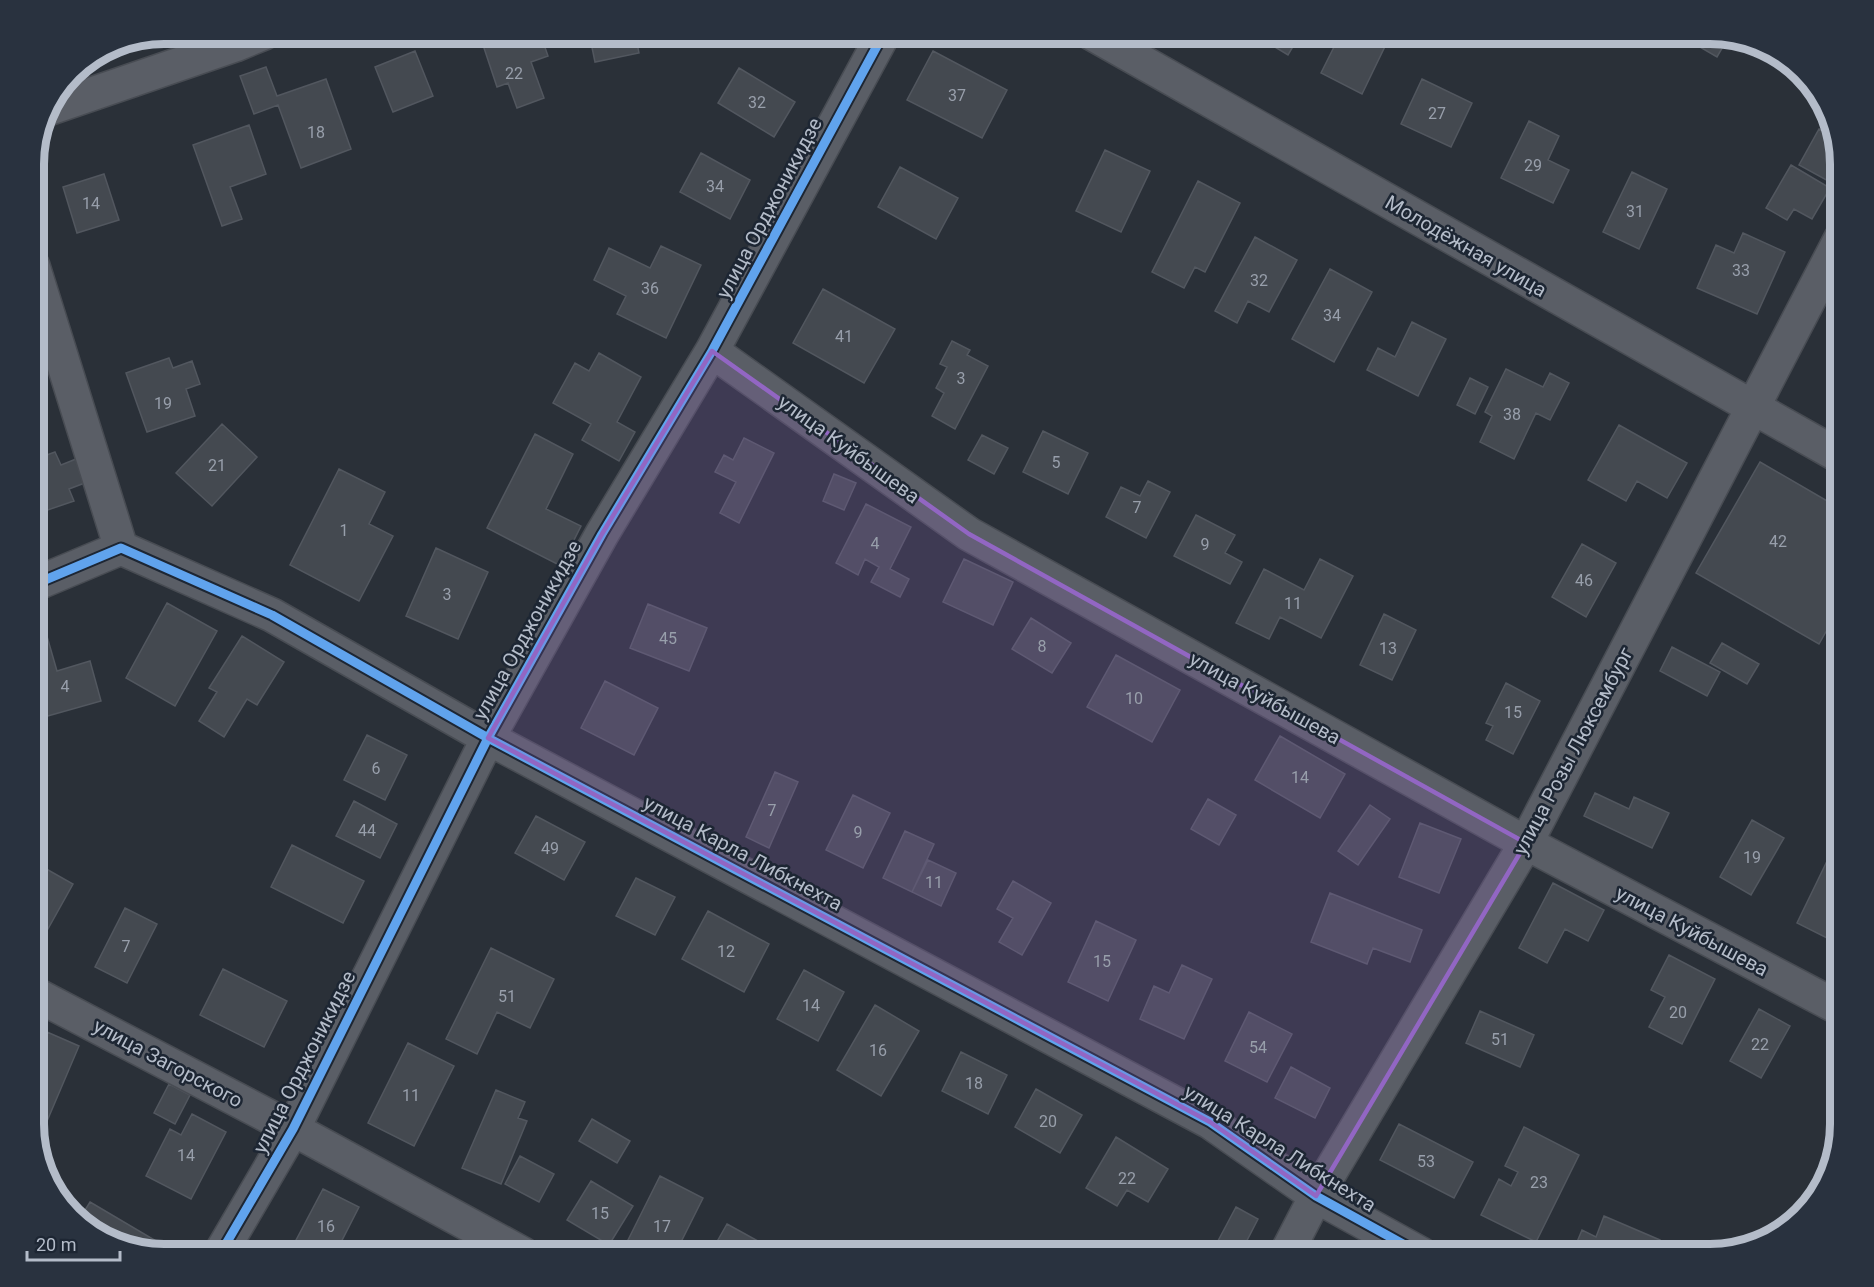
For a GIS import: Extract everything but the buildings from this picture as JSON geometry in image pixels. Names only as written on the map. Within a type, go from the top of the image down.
[{"type":"street","points":[[59,105],[233,44]]},
{"type":"street","name":"улица Орджоникидзе","points":[[226,1244],[293,1129],[488,738],[602,534],[712,351],[878,44]]},
{"type":"street","name":"Молодёжная улица","points":[[1110,44],[1830,451]]},
{"type":"street","name":"улица Розы Люксембург","points":[[1291,1244],[1316,1196],[1526,843],[1830,259]]},
{"type":"street","points":[[44,301],[121,548],[44,580]]},
{"type":"street","name":"улица Куйбышева","points":[[712,351],[969,534],[1526,843],[1830,1003]]},
{"type":"street","name":"улица Карла Либкнехта","points":[[121,548],[272,615],[488,738],[1210,1122],[1316,1196],[1403,1244]]},
{"type":"street","name":"улица Загорского","points":[[44,999],[293,1129],[505,1244]]},
{"type":"highlighted area","points":[[712,351],[969,534],[1526,843],[1316,1196],[1210,1122],[488,738],[602,534]]},
{"type":"cycle path","points":[[226,1244],[293,1129],[488,738],[602,534],[712,351],[878,44]]},
{"type":"cycle path","points":[[44,580],[121,548],[272,615],[488,738],[1210,1122],[1316,1196],[1403,1244]]}]
